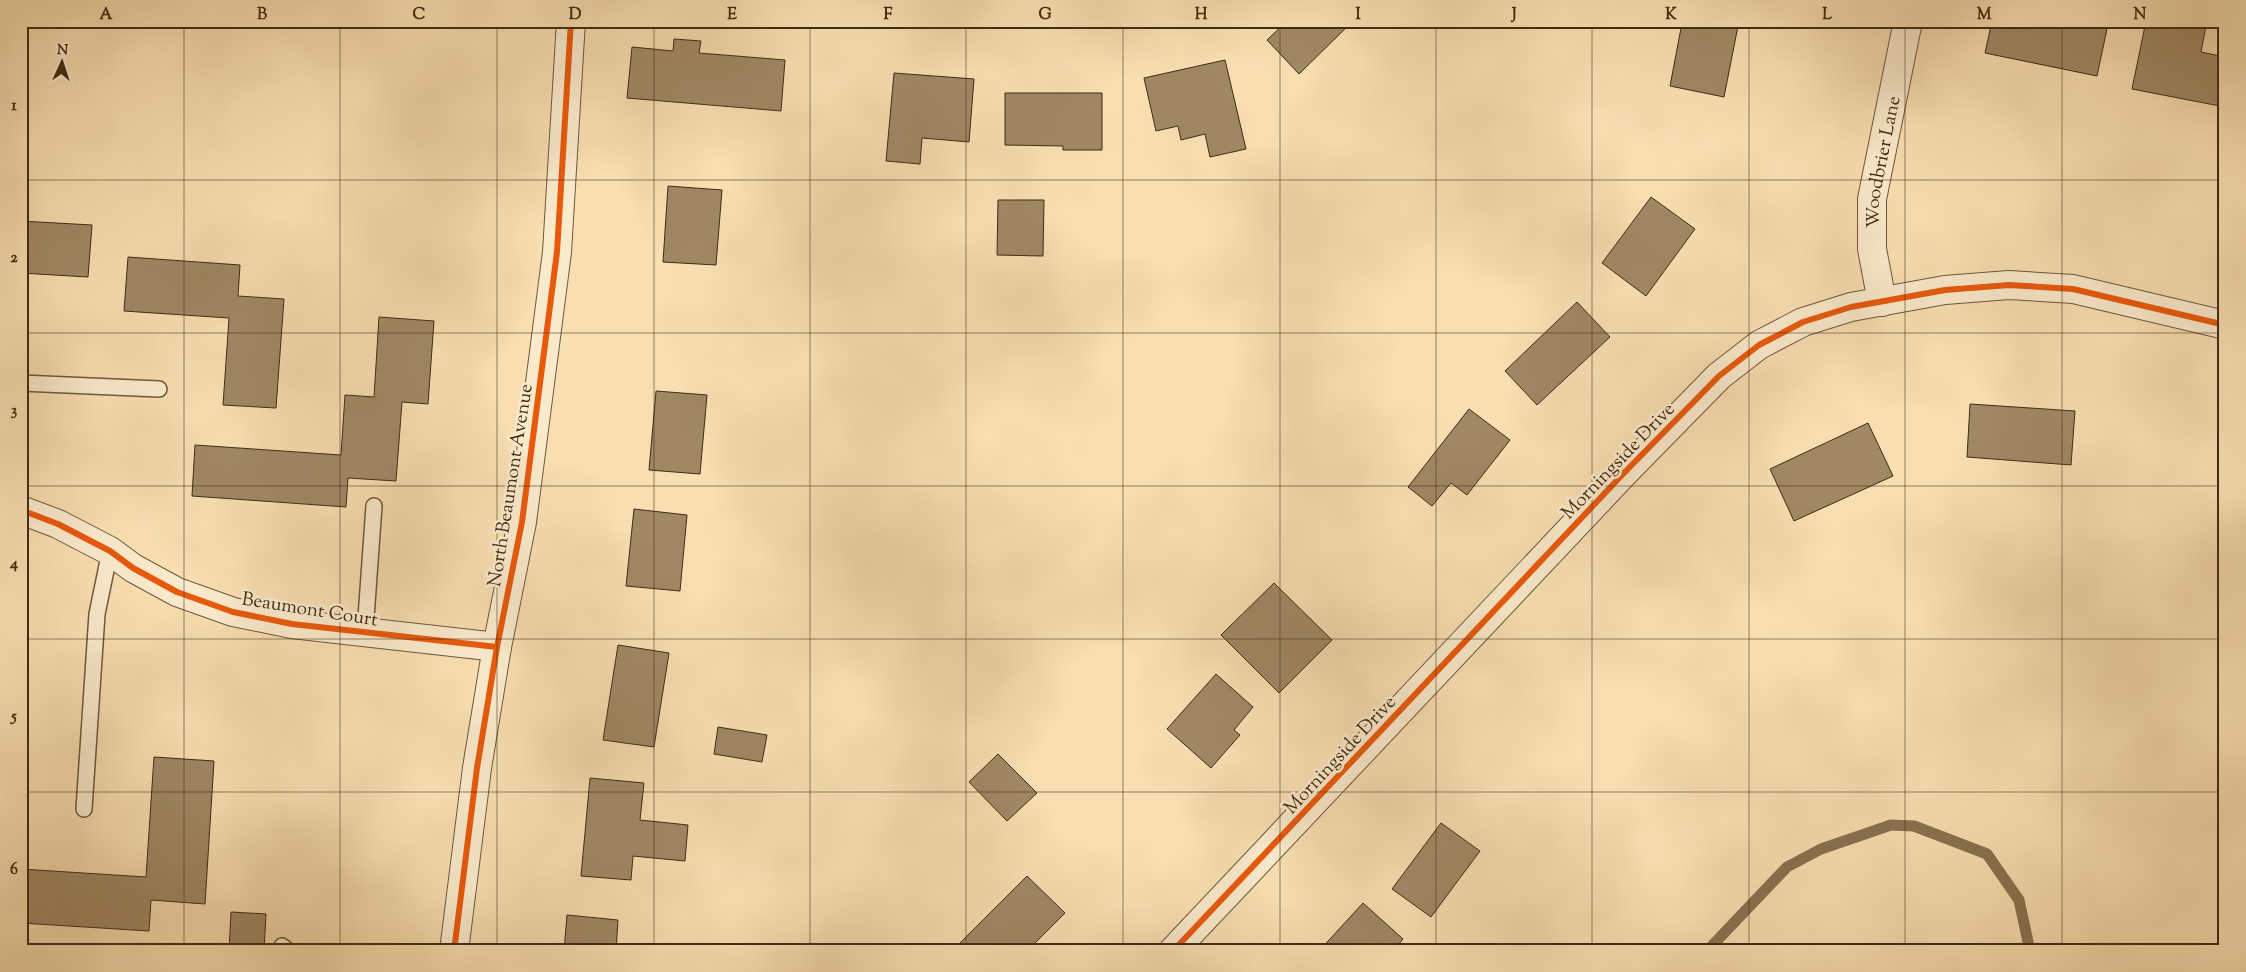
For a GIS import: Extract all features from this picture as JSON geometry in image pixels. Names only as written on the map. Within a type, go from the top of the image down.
[{"type":"street","name":"North Beaumont Avenue","points":[[454,951],[476,768],[497,647],[522,522],[557,252],[571,21]]},
{"type":"street","name":"Woodbrier Lane","points":[[1882,302],[1872,249],[1872,199],[1908,21]]},
{"type":"street","name":"Morningside Drive","points":[[1173,951],[1622,475],[1719,376],[1758,345],[1803,322],[1851,308],[1945,290],[2009,285],[2073,290],[2225,326]]},
{"type":"street","name":"Beaumont Court","points":[[21,510],[58,524],[110,551],[133,568],[177,592],[233,612],[292,624],[497,647]]},
{"type":"lane","points":[[21,383],[159,389]]},
{"type":"lane","points":[[365,632],[374,506]]},
{"type":"lane","points":[[84,809],[97,614],[110,551]]},
{"type":"building","points":[[1287,21],[1353,21],[1299,74],[1267,40]]},
{"type":"building","points":[[1676,21],[1739,21],[1724,97],[1670,86],[1682,23]]},
{"type":"building","points":[[1992,21],[2067,21],[2107,29],[2097,76],[1985,53]]},
{"type":"building","points":[[2146,21],[2207,21],[2201,52],[2225,57],[2225,107],[2132,89]]},
{"type":"building","points":[[674,39],[701,41],[699,53],[785,60],[781,111],[627,98],[632,47],[673,51]]},
{"type":"building","points":[[1225,60],[1246,149],[1210,157],[1205,134],[1181,140],[1178,126],[1156,131],[1144,78]]},
{"type":"building","points":[[894,73],[974,79],[969,142],[922,138],[920,164],[886,161]]},
{"type":"building","points":[[1005,93],[1102,93],[1102,150],[1063,150],[1063,146],[1005,145]]},
{"type":"building","points":[[668,186],[722,190],[716,265],[663,262]]},
{"type":"building","points":[[1651,197],[1695,229],[1646,296],[1602,263]]},
{"type":"building","points":[[998,200],[1044,200],[1043,256],[997,255]]},
{"type":"building","points":[[21,221],[92,225],[88,277],[21,273]]},
{"type":"building","points":[[128,257],[240,265],[238,296],[284,299],[276,408],[223,405],[229,318],[124,311]]},
{"type":"building","points":[[1577,302],[1610,337],[1537,405],[1505,371]]},
{"type":"building","points":[[379,317],[434,321],[428,404],[402,402],[396,481],[348,478],[346,507],[192,496],[195,445],[341,455],[345,395],[374,397]]},
{"type":"building","points":[[656,391],[707,395],[700,474],[649,470]]},
{"type":"building","points":[[1970,404],[2075,411],[2071,465],[1967,457]]},
{"type":"building","points":[[1469,409],[1510,440],[1467,495],[1451,483],[1432,506],[1408,487]]},
{"type":"building","points":[[1868,423],[1893,476],[1794,521],[1770,469]]},
{"type":"building","points":[[634,509],[687,515],[680,591],[626,586]]},
{"type":"building","points":[[1274,583],[1332,640],[1279,693],[1221,635]]},
{"type":"building","points":[[618,645],[669,653],[654,747],[603,740]]},
{"type":"building","points":[[1216,674],[1253,707],[1234,730],[1240,735],[1211,768],[1167,729]]},
{"type":"building","points":[[718,727],[767,735],[762,762],[714,754]]},
{"type":"building","points":[[998,754],[1037,793],[1007,821],[969,782]]},
{"type":"building","points":[[154,757],[214,761],[205,904],[151,900],[149,931],[21,923],[21,869],[146,877]]},
{"type":"building","points":[[590,778],[644,783],[640,820],[688,825],[685,861],[633,856],[631,880],[581,876]]},
{"type":"building","points":[[1441,823],[1480,851],[1431,917],[1392,889]]},
{"type":"building","points":[[1027,876],[1065,913],[1027,951],[960,951],[956,947]]},
{"type":"building","points":[[1363,903],[1403,939],[1393,951],[1319,951]]},
{"type":"building","points":[[231,912],[266,914],[264,951],[229,951]]},
{"type":"building","points":[[567,915],[618,920],[616,951],[564,951]]},
{"type":"waterway","points":[[1707,951],[1787,867],[1821,849],[1891,825],[1914,826],[1987,854],[2019,900],[2030,951]]},
{"type":"cycle path","points":[[454,951],[477,768],[497,647],[522,522],[557,252],[571,21]]},
{"type":"cycle path","points":[[1173,951],[1622,475],[1719,376],[1759,345],[1803,322],[1851,307],[1945,290],[2009,285],[2073,289],[2225,325]]},
{"type":"cycle path","points":[[21,510],[58,524],[110,551],[133,568],[177,592],[233,612],[292,624],[497,647]]}]
